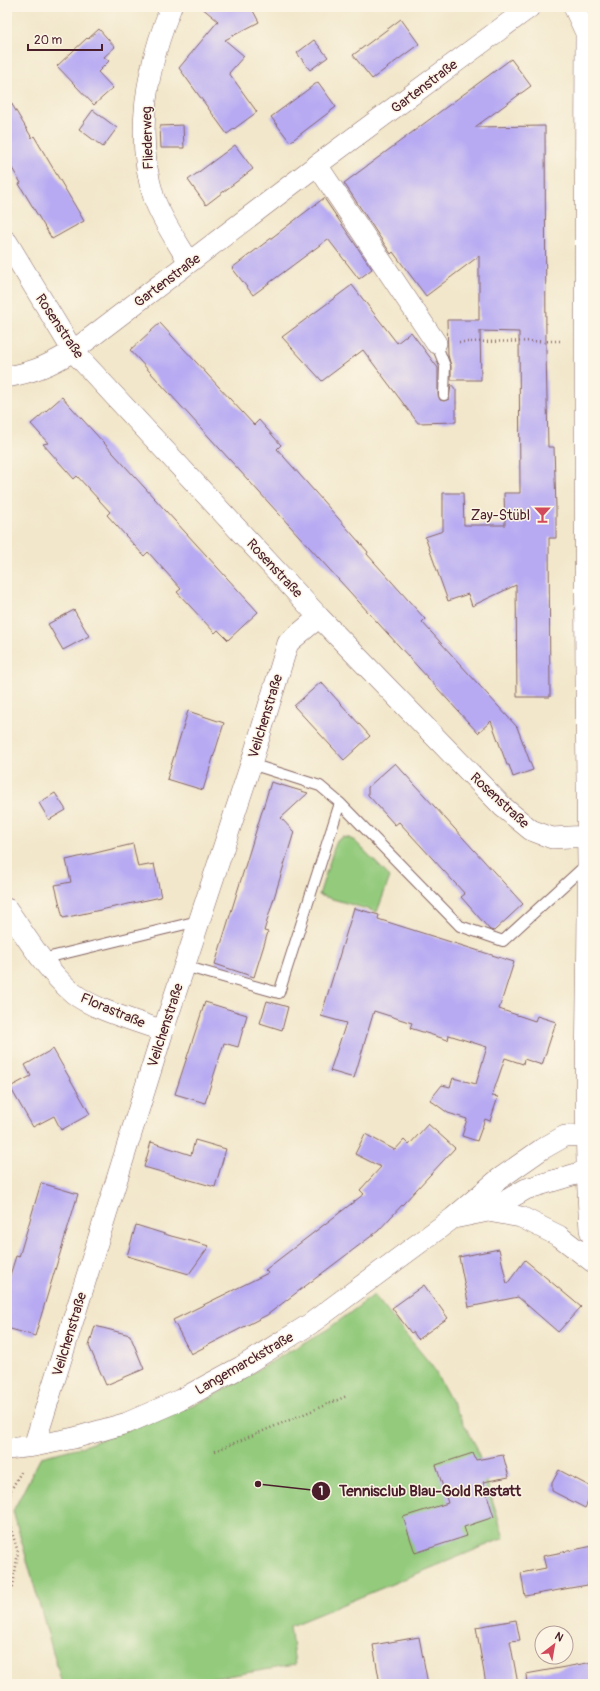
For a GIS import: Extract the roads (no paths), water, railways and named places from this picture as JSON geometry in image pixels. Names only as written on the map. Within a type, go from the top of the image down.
[{"type":"street","name":"Fliederweg","points":[[171,7],[160,33],[150,69],[145,106],[147,169],[154,199],[189,262]]},
{"type":"street","name":"Gartenstraße","points":[[7,376],[22,374],[48,366],[73,351],[189,262],[530,7]]},
{"type":"street","points":[[574,7],[586,32],[584,341],[590,1230],[593,1238]]},
{"type":"street","points":[[318,165],[436,343]]},
{"type":"street","name":"Rosenstraße","points":[[7,242],[73,351],[319,617],[503,807],[531,830],[552,838],[587,836]]},
{"type":"street","name":"Veilchenstraße","points":[[34,1446],[163,1031],[251,764],[288,643],[319,617]]},
{"type":"street","name":"Florastraße","points":[[7,909],[42,959],[74,993],[97,1006],[163,1031]]},
{"type":"street","name":"Langemarckstraße","points":[[7,1449],[34,1446],[74,1438],[127,1423],[180,1400],[241,1367],[310,1324],[453,1218],[499,1179],[542,1149],[565,1136],[590,1136]]},
{"type":"street","name":"Langemarckstraße","points":[[453,1218],[488,1211],[526,1189],[590,1168]]},
{"type":"street","name":"Langemarckstraße","points":[[488,1211],[521,1217],[559,1236],[593,1262]]},
{"type":"lane","points":[[436,343],[444,366],[444,395]]},
{"type":"lane","points":[[251,764],[320,786],[340,803],[460,926],[503,941],[588,864]]},
{"type":"lane","points":[[184,966],[279,994],[340,803]]},
{"type":"lane","points":[[42,959],[198,921]]},
{"type":"place","name":"Zay-Stübl","points":[[543,515]]},
{"type":"place","name":"Tennisclub Blau-Gold Rastatt","points":[[258,1484]]}]
